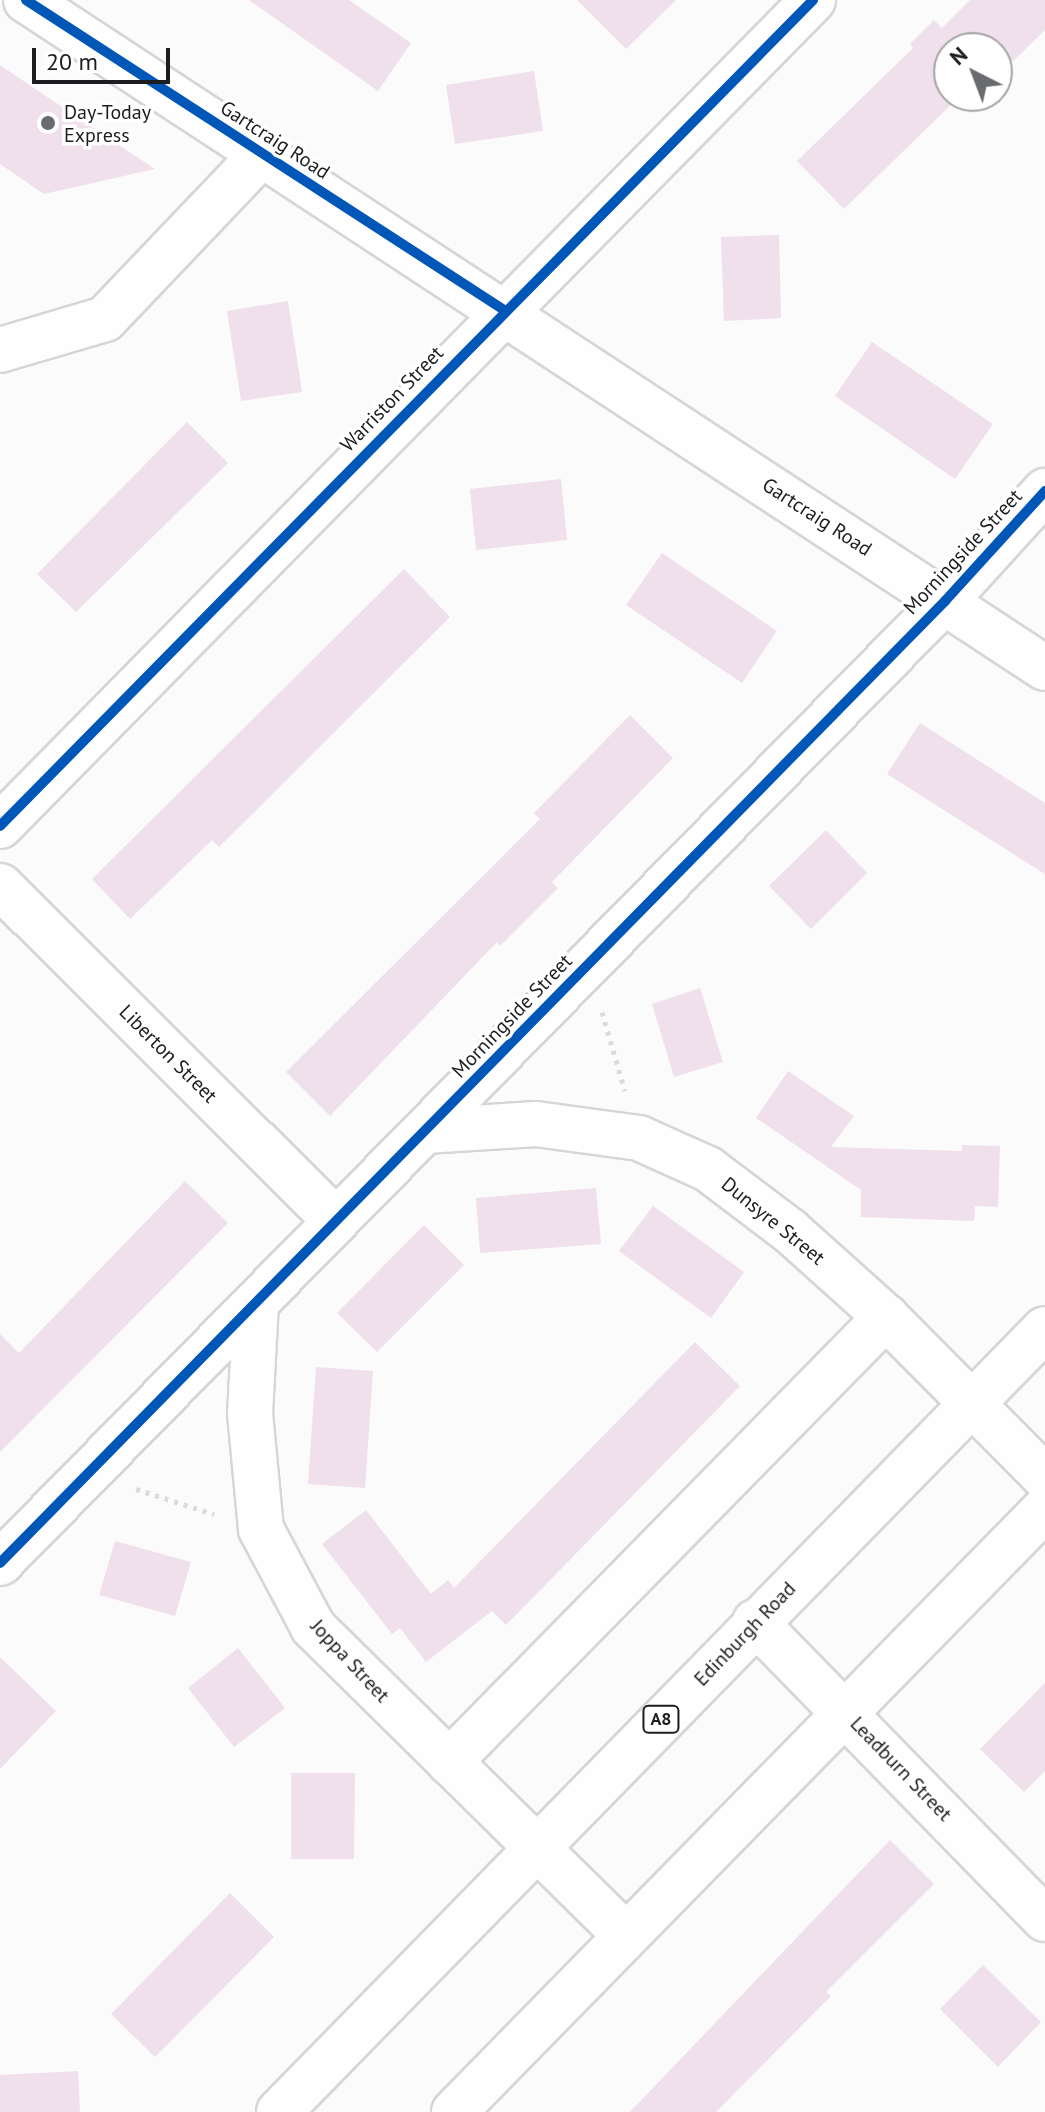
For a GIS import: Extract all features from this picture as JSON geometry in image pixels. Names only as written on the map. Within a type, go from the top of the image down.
[{"type":"street","name":"Gartcraig Road","points":[[26,0],[504,310],[1045,668]]},
{"type":"street","name":"Warriston Street","points":[[0,826],[504,310],[813,0]]},
{"type":"street","points":[[0,350],[105,319],[262,154]]},
{"type":"street","name":"Morningside Street","points":[[0,1563],[945,601],[1045,491]]},
{"type":"street","name":"Liberton Street","points":[[0,886],[336,1221]]},
{"type":"street","name":"Dunsyre Street","points":[[425,1131],[536,1124],[639,1138],[708,1169],[790,1231],[886,1317],[1045,1477]]},
{"type":"street","name":"Joppa Street","points":[[256,1303],[250,1413],[261,1529],[313,1627],[625,1935]]},
{"type":"street","points":[[449,1762],[886,1317]]},
{"type":"street","name":"Edinburgh Road","points":[[279,2112],[755,1622],[1045,1329]]},
{"type":"street","points":[[454,2112],[1045,1509]]},
{"type":"street","name":"Leadburn Street","points":[[755,1622],[1045,1919]]},
{"type":"path","points":[[588,964],[639,1138]]},
{"type":"path","points":[[87,1474],[261,1529]]},
{"type":"building","points":[[249,0],[349,0],[411,43],[378,91]]},
{"type":"building","points":[[577,0],[676,0],[626,49]]},
{"type":"building","points":[[970,0],[1045,0],[1045,30],[1013,61],[1013,32],[933,32],[933,112],[944,112],[844,209],[797,161],[913,48],[910,44],[934,20],[942,28]]},
{"type":"building","points":[[0,65],[155,169],[44,194],[0,164]]},
{"type":"building","points":[[534,71],[543,131],[455,144],[446,85]]},
{"type":"building","points":[[779,235],[781,318],[724,321],[721,237]]},
{"type":"building","points":[[288,301],[302,392],[241,401],[227,311]]},
{"type":"building","points":[[872,342],[993,424],[955,479],[835,396]]},
{"type":"building","points":[[187,422],[228,463],[76,612],[37,574]]},
{"type":"building","points":[[561,479],[567,540],[476,550],[470,489]]},
{"type":"building","points":[[662,553],[777,631],[742,683],[626,605]]},
{"type":"building","points":[[404,569],[450,617],[219,847],[212,840],[130,919],[92,879]]},
{"type":"building","points":[[630,715],[673,758],[552,882],[558,888],[500,946],[497,942],[330,1116],[286,1072],[540,819],[534,813]]},
{"type":"building","points":[[920,723],[1045,803],[1045,874],[887,774]]},
{"type":"building","points":[[826,830],[867,873],[811,929],[769,886]]},
{"type":"building","points":[[700,988],[723,1062],[674,1077],[652,1004]]},
{"type":"building","points":[[788,1071],[854,1116],[831,1147],[962,1151],[962,1145],[1000,1146],[998,1207],[975,1206],[974,1221],[861,1217],[861,1190],[756,1118]]},
{"type":"building","points":[[185,1181],[228,1223],[0,1452],[0,1334],[19,1353]]},
{"type":"building","points":[[596,1188],[601,1244],[480,1253],[476,1198]]},
{"type":"building","points":[[653,1206],[744,1272],[711,1318],[619,1251]]},
{"type":"building","points":[[424,1225],[464,1265],[377,1352],[337,1313]]},
{"type":"building","points":[[695,1342],[740,1386],[506,1625],[492,1611],[426,1662],[400,1628],[392,1634],[322,1544],[366,1510],[431,1594],[448,1580],[454,1588]]},
{"type":"building","points":[[316,1367],[373,1371],[365,1488],[308,1484]]},
{"type":"building","points":[[115,1541],[191,1562],[175,1616],[99,1595]]},
{"type":"building","points":[[238,1648],[285,1708],[234,1747],[188,1688]]},
{"type":"building","points":[[0,1657],[56,1711],[0,1769]]},
{"type":"building","points":[[1045,1683],[1045,1771],[1024,1792],[980,1749]]},
{"type":"building","points":[[291,1773],[355,1773],[354,1859],[291,1859]]},
{"type":"building","points":[[890,1840],[934,1884],[826,1992],[831,1996],[716,2112],[630,2112]]},
{"type":"building","points":[[230,1893],[274,1937],[155,2057],[111,2014]]},
{"type":"building","points":[[983,1965],[1041,2022],[998,2067],[940,2009]]},
{"type":"building","points":[[78,2071],[80,2112],[0,2112],[0,2075]]},
{"type":"cycle path","points":[[26,0],[504,310]]},
{"type":"cycle path","points":[[0,826],[813,0]]},
{"type":"cycle path","points":[[0,1563],[945,601],[1045,491]]},
{"type":"place","name":"Day-Today Express","points":[[48,123]]}]
